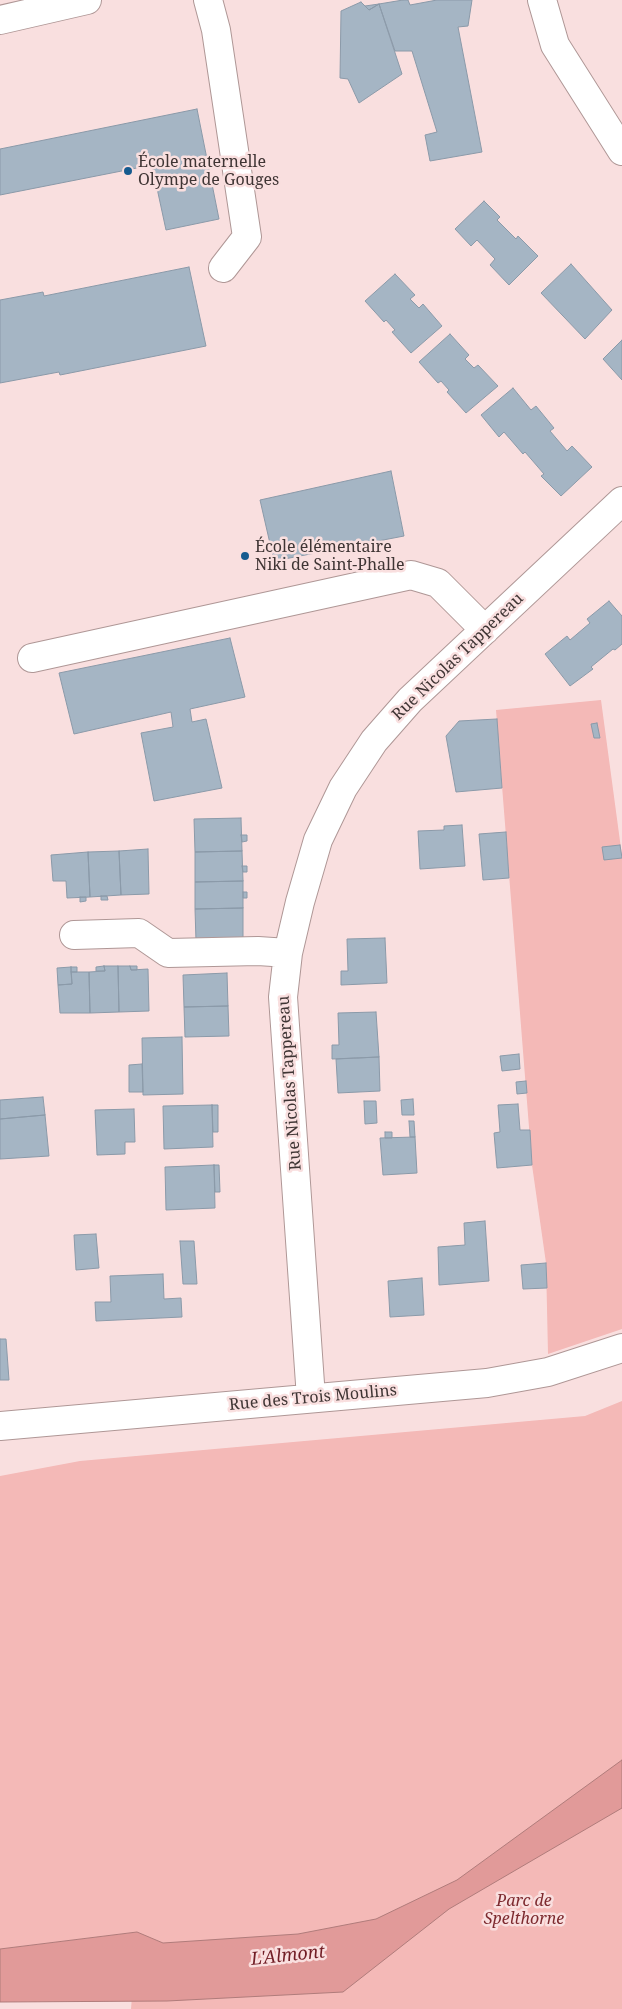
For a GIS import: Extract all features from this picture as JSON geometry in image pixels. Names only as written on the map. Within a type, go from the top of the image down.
[{"type":"street","points":[[0,20],[87,0]]},
{"type":"street","points":[[208,0],[216,30],[247,237],[223,268]]},
{"type":"street","points":[[542,0],[556,45],[622,151]]},
{"type":"street","name":"Rue Nicolas Tappereau","points":[[312,1398],[283,997],[288,953],[318,840],[343,788],[374,741],[410,700],[622,501]]},
{"type":"street","points":[[32,658],[410,575],[438,583],[485,630]]},
{"type":"street","points":[[74,935],[139,933],[168,953],[258,951],[288,953]]},
{"type":"street","name":"Rue des Trois Moulins","points":[[0,1426],[487,1383],[548,1372],[622,1348]]},
{"type":"green space","points":[[601,700],[622,856],[622,1329],[548,1354],[546,1263],[532,1165],[496,710]]},
{"type":"green space","name":"Parc de Spelthorne","points":[[622,1401],[622,2009],[131,2009],[137,1932],[0,1949],[0,1476],[80,1461],[585,1416]]},
{"type":"water","name":"L'Almont","points":[[622,1760],[622,1808],[449,1909],[343,1992],[167,2001],[0,2002],[0,1949],[137,1932],[163,1943],[298,1934],[376,1919],[457,1880]]},
{"type":"building","points":[[408,0],[410,5],[437,0],[472,0],[468,26],[458,27],[482,152],[430,161],[425,135],[437,132],[412,51],[395,51],[379,4]]},
{"type":"building","points":[[361,2],[369,10],[379,4],[402,74],[359,103],[348,79],[340,78],[341,11]]},
{"type":"building","points":[[379,4],[369,10],[365,6]]},
{"type":"building","points":[[197,109],[219,219],[166,230],[152,165],[0,195],[0,149]]},
{"type":"building","points":[[484,201],[500,217],[497,220],[516,239],[518,236],[538,256],[509,285],[490,265],[495,259],[477,240],[471,246],[455,229]]},
{"type":"building","points":[[571,264],[612,310],[585,339],[541,293]]},
{"type":"building","points":[[189,267],[206,346],[60,375],[59,372],[0,383],[0,300],[43,292],[44,296]]},
{"type":"building","points":[[395,274],[415,295],[410,299],[419,308],[423,304],[442,326],[411,353],[392,332],[395,330],[386,320],[384,322],[365,301]]},
{"type":"building","points":[[450,334],[469,355],[465,359],[474,368],[478,365],[498,386],[466,413],[447,392],[449,390],[441,381],[438,383],[419,362]]},
{"type":"building","points":[[622,340],[622,380],[603,359]]},
{"type":"building","points":[[513,388],[531,410],[536,406],[554,428],[550,431],[567,451],[572,446],[592,467],[561,496],[541,476],[544,474],[525,452],[523,454],[504,432],[499,437],[481,415]]},
{"type":"building","points":[[391,471],[404,536],[274,561],[260,500]]},
{"type":"building","points":[[609,601],[622,616],[622,644],[615,650],[613,649],[591,667],[593,669],[570,686],[545,654],[567,636],[570,640],[590,623],[587,619]]},
{"type":"building","points":[[230,638],[245,697],[190,709],[192,722],[206,719],[222,788],[154,801],[141,733],[173,727],[171,712],[74,734],[59,673]]},
{"type":"building","points":[[497,719],[502,788],[456,792],[446,736],[459,721]]},
{"type":"building","points":[[597,723],[600,738],[594,738],[591,724]]},
{"type":"building","points":[[241,818],[242,851],[195,852],[194,819]]},
{"type":"building","points":[[462,825],[465,866],[420,869],[418,831],[444,830],[444,826]]},
{"type":"building","points":[[506,832],[509,878],[483,880],[479,834]]},
{"type":"building","points":[[241,835],[247,835],[247,841],[242,842]]},
{"type":"building","points":[[620,845],[622,858],[604,860],[602,847]]},
{"type":"building","points":[[148,849],[149,894],[121,895],[119,851]]},
{"type":"building","points":[[119,851],[121,895],[90,897],[88,852]]},
{"type":"building","points":[[242,851],[243,881],[195,882],[195,852]]},
{"type":"building","points":[[88,852],[90,897],[67,898],[66,881],[53,881],[51,855]]},
{"type":"building","points":[[242,866],[247,866],[247,872],[243,872]]},
{"type":"building","points":[[243,881],[243,908],[195,909],[195,882]]},
{"type":"building","points":[[243,892],[247,892],[247,898],[243,898]]},
{"type":"building","points":[[101,896],[107,896],[108,900],[101,900]]},
{"type":"building","points":[[80,897],[86,897],[86,901],[80,902]]},
{"type":"building","points":[[243,908],[243,941],[196,941],[195,909]]},
{"type":"building","points":[[385,938],[387,983],[341,985],[341,971],[348,971],[347,939]]},
{"type":"building","points":[[104,966],[105,971],[96,971],[96,967]]},
{"type":"building","points":[[104,966],[118,966],[119,1012],[90,1013],[89,972],[105,971]]},
{"type":"building","points":[[118,966],[130,966],[131,970],[148,969],[149,1011],[119,1012]]},
{"type":"building","points":[[130,966],[137,966],[137,970],[131,970]]},
{"type":"building","points":[[71,967],[72,984],[58,985],[57,968]]},
{"type":"building","points":[[71,967],[77,967],[77,972],[71,972]]},
{"type":"building","points":[[71,972],[89,972],[90,1013],[60,1013],[58,985],[72,984]]},
{"type":"building","points":[[227,973],[228,1006],[184,1007],[183,975]]},
{"type":"building","points":[[228,1006],[229,1036],[185,1037],[184,1007]]},
{"type":"building","points":[[376,1012],[379,1057],[332,1059],[332,1045],[339,1045],[338,1013]]},
{"type":"building","points":[[182,1037],[183,1094],[143,1095],[142,1038]]},
{"type":"building","points":[[519,1054],[520,1069],[502,1071],[500,1056]]},
{"type":"building","points":[[379,1057],[380,1091],[338,1093],[336,1059]]},
{"type":"building","points":[[142,1064],[143,1092],[129,1092],[129,1065]]},
{"type":"building","points":[[526,1081],[527,1093],[517,1094],[516,1082]]},
{"type":"building","points":[[43,1097],[45,1115],[0,1119],[0,1100]]},
{"type":"building","points":[[413,1099],[414,1115],[402,1115],[401,1100]]},
{"type":"building","points":[[364,1101],[376,1101],[377,1123],[365,1124]]},
{"type":"building","points":[[518,1104],[520,1130],[530,1130],[532,1165],[497,1168],[494,1133],[500,1132],[498,1105]]},
{"type":"building","points":[[212,1105],[218,1105],[218,1132],[213,1132]]},
{"type":"building","points":[[212,1105],[213,1147],[164,1149],[163,1106]]},
{"type":"building","points":[[134,1109],[135,1142],[125,1142],[125,1154],[97,1155],[95,1110]]},
{"type":"building","points":[[45,1115],[49,1156],[0,1159],[0,1119]]},
{"type":"building","points":[[409,1121],[414,1121],[415,1137],[410,1137]]},
{"type":"building","points":[[385,1132],[392,1132],[392,1138],[385,1138]]},
{"type":"building","points":[[415,1137],[417,1173],[383,1175],[380,1138]]},
{"type":"building","points":[[214,1165],[219,1165],[220,1192],[215,1192]]},
{"type":"building","points":[[214,1165],[215,1208],[166,1210],[165,1167]]},
{"type":"building","points":[[485,1221],[489,1281],[439,1285],[438,1247],[465,1245],[464,1223]]},
{"type":"building","points":[[96,1234],[99,1268],[76,1270],[74,1235]]},
{"type":"building","points":[[180,1241],[194,1241],[197,1284],[183,1284]]},
{"type":"building","points":[[546,1263],[547,1288],[523,1289],[521,1265]]},
{"type":"building","points":[[163,1274],[164,1299],[181,1298],[182,1317],[96,1321],[95,1302],[111,1302],[110,1276]]},
{"type":"building","points":[[422,1278],[424,1315],[390,1317],[388,1281]]},
{"type":"building","points":[[0,1339],[6,1339],[9,1380],[0,1380]]},
{"type":"place","name":"École maternelle Olympe de Gouges","points":[[128,171]]},
{"type":"place","name":"École élémentaire Niki de Saint-Phalle","points":[[245,556]]}]
